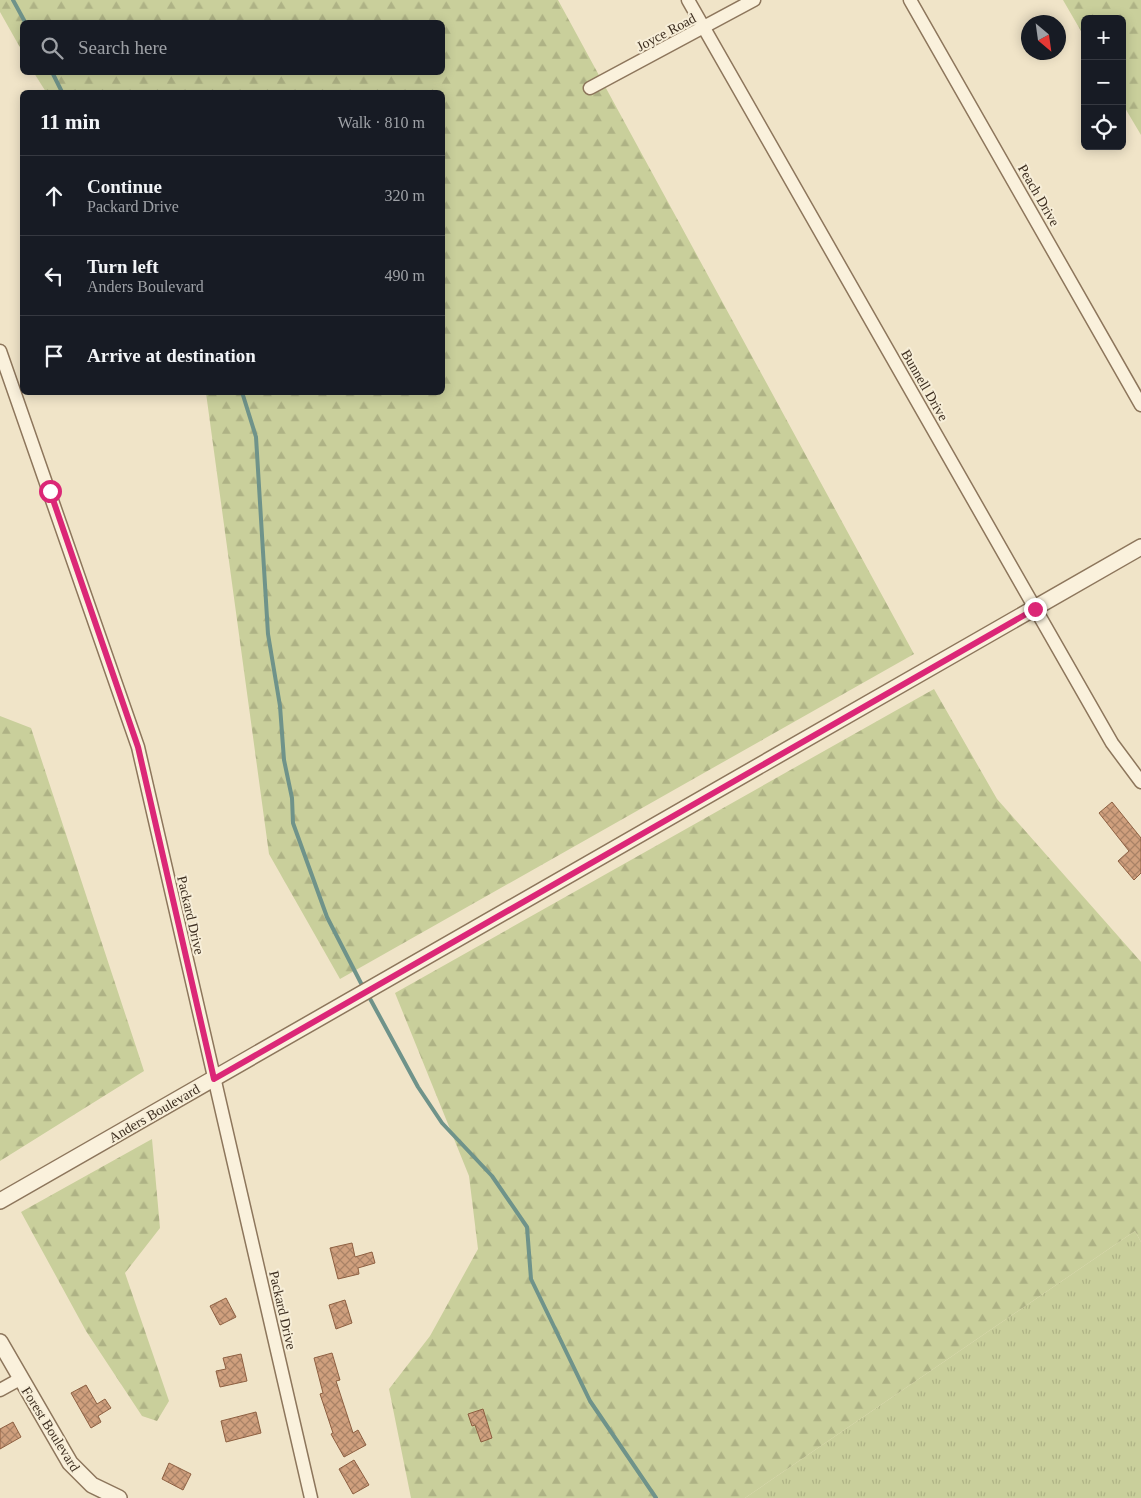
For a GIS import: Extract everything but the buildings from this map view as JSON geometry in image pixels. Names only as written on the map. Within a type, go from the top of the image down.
[{"type":"street","name":"Bunnell Drive","points":[[688,0],[1112,743],[1141,782]]},
{"type":"street","name":"Joyce Road","points":[[590,88],[705,28],[754,0]]},
{"type":"street","name":"Peach Drive","points":[[910,0],[1141,404]]},
{"type":"street","name":"Packard Drive","points":[[0,351],[138,747],[311,1498]]},
{"type":"street","name":"Anders Boulevard","points":[[0,1201],[1141,547]]},
{"type":"street","name":"Forest Boulevard","points":[[0,1342],[20,1379],[79,1474],[92,1486],[119,1498]]},
{"type":"street","points":[[0,1390],[20,1379]]},
{"type":"green space","points":[[0,0],[558,0],[914,654],[340,979],[269,854],[206,395],[445,395],[445,90],[45,90],[35,75],[445,75],[445,20],[20,20],[20,47],[0,12]]},
{"type":"green space","points":[[1063,0],[1141,0],[1141,135],[1126,110],[1126,15],[1081,15],[1081,31]]},
{"type":"green space","points":[[934,689],[997,799],[1141,962],[1141,1242],[1135,1231],[745,1498],[411,1498],[389,1389],[430,1336],[478,1249],[469,1176],[395,993]]},
{"type":"green space","points":[[0,716],[31,728],[144,1071],[0,1161]]},
{"type":"green space","points":[[152,1139],[160,1228],[125,1273],[169,1401],[157,1421],[142,1416],[86,1331],[21,1212]]},
{"type":"green space","points":[[1135,1231],[1141,1242],[1141,1498],[745,1498]]},
{"type":"waterway","points":[[13,0],[24,20]]},
{"type":"waterway","points":[[54,75],[61,90]]},
{"type":"waterway","points":[[243,395],[256,437],[268,634],[280,706],[284,760],[292,798],[293,823],[327,917],[364,989]]},
{"type":"waterway","points":[[368,995],[418,1087],[442,1123],[492,1176],[527,1227],[531,1279],[590,1401],[656,1498]]},
{"type":"route","points":[[50,491],[138,747],[214,1079],[1035,609]]}]
